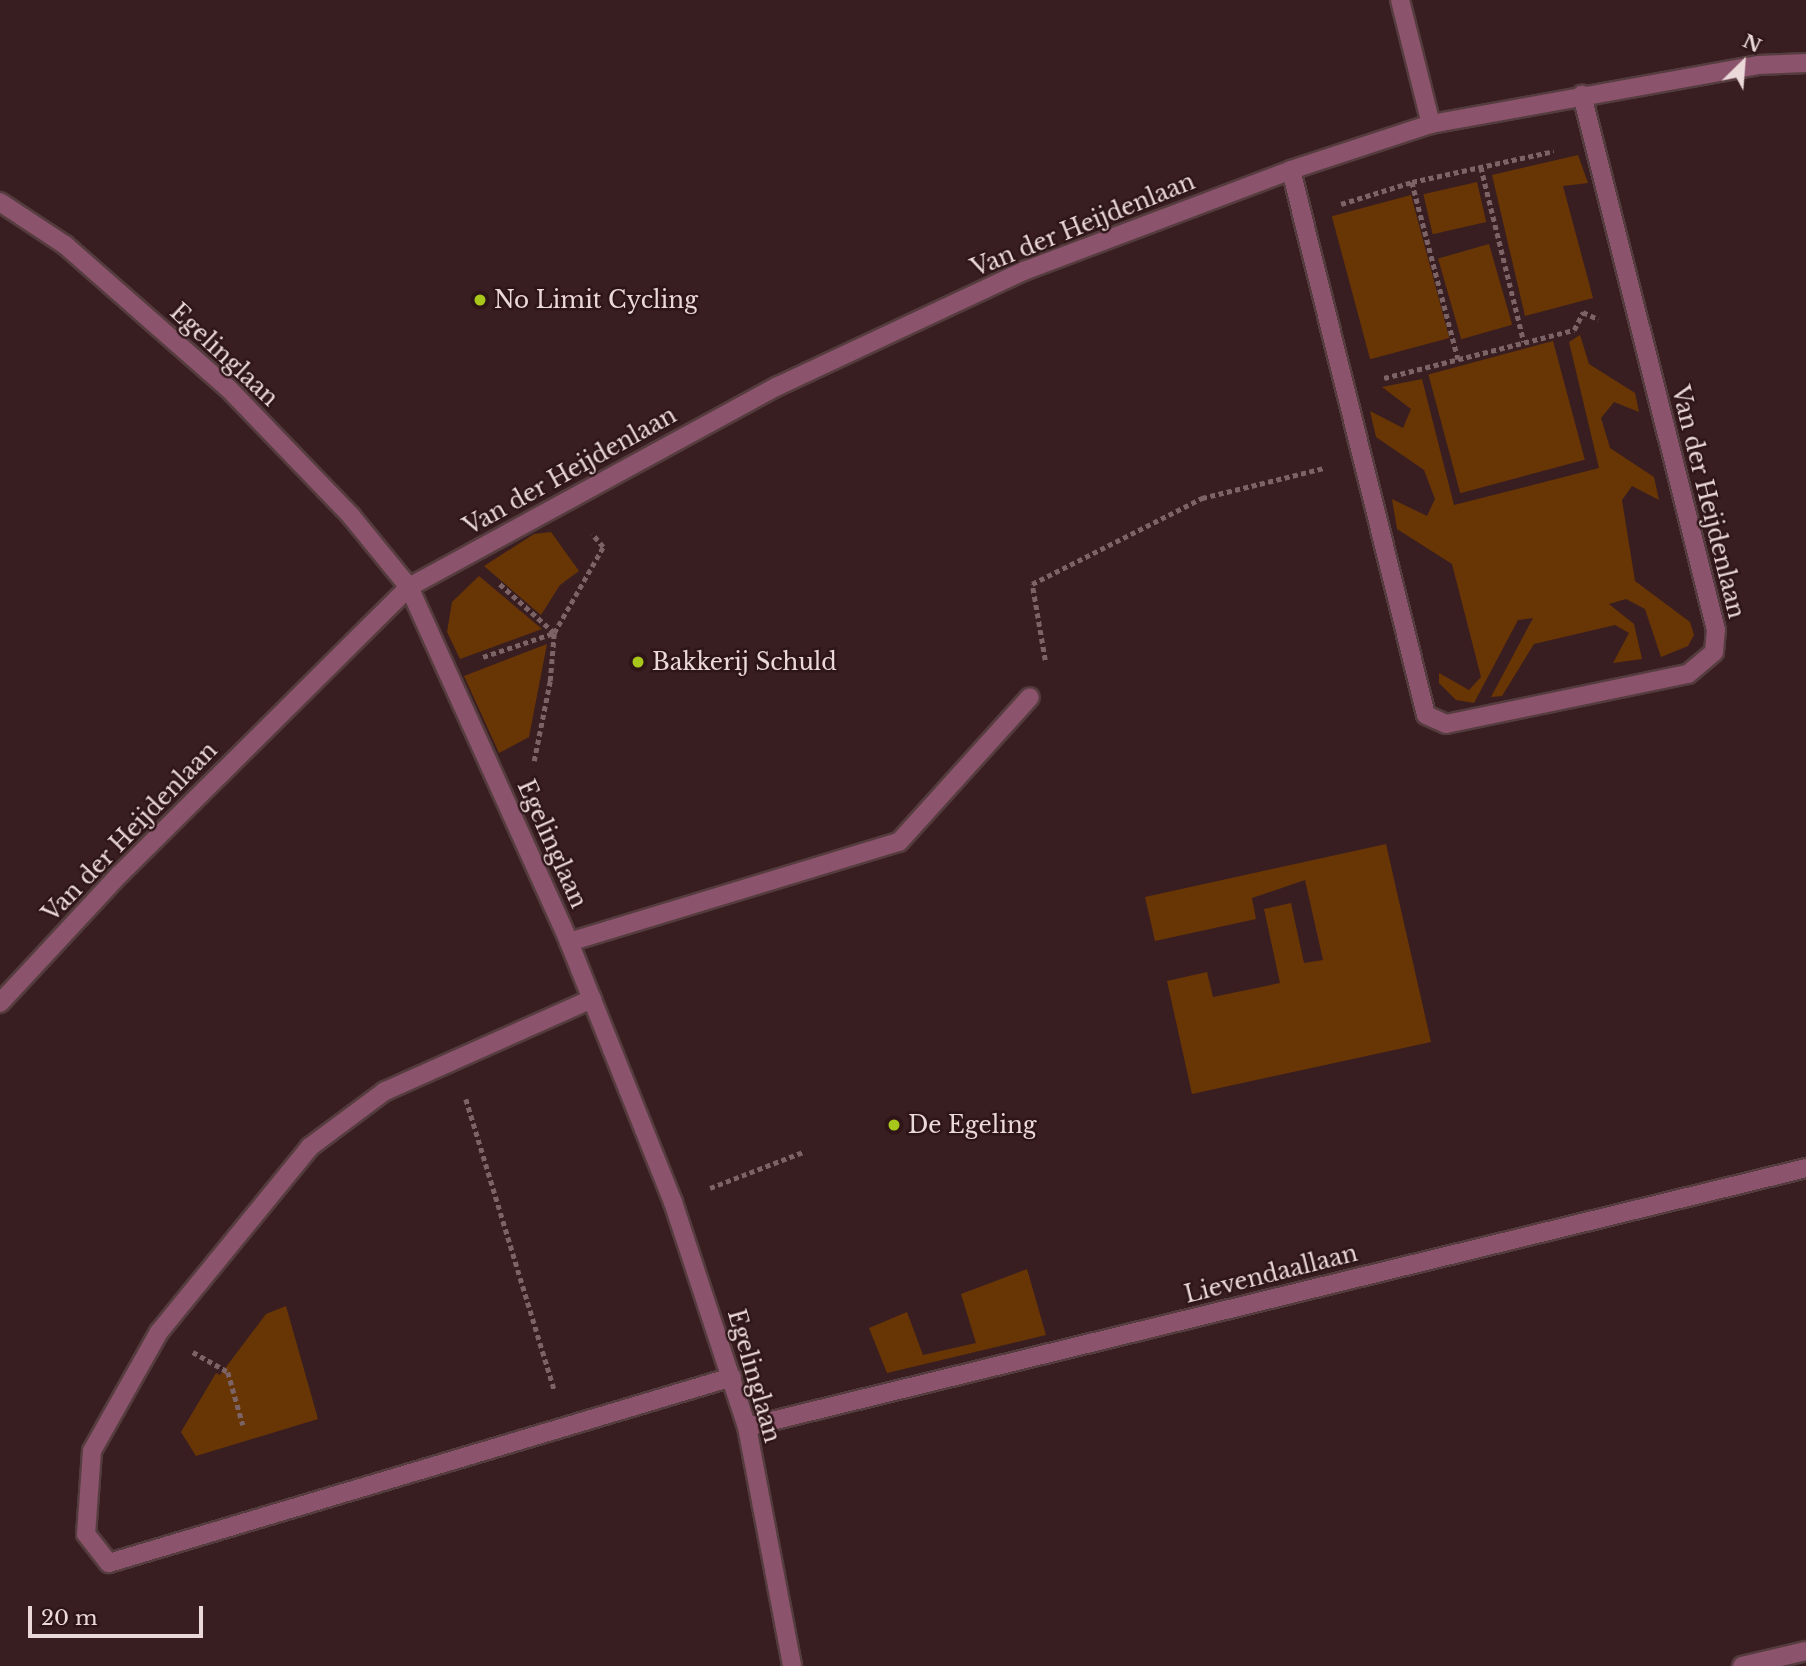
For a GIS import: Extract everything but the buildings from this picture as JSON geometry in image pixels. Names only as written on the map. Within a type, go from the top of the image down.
[{"type":"street","points":[[1400,0],[1431,124]]},
{"type":"street","name":"Van der Heijdenlaan","points":[[0,1003],[120,874],[409,587],[778,386],[1024,271],[1291,170],[1431,124],[1758,65],[1806,63]]},
{"type":"street","name":"Van der Heijdenlaan","points":[[1291,170],[1426,715],[1447,724],[1688,674],[1714,652],[1716,630],[1582,95]]},
{"type":"street","name":"Egelinglaan","points":[[0,202],[65,245],[228,388],[351,516],[409,587],[569,942],[673,1202],[747,1427],[792,1666]]},
{"type":"street","points":[[569,942],[899,842],[1030,697]]},
{"type":"street","points":[[593,999],[385,1091],[310,1147],[159,1332],[92,1451],[86,1534],[109,1563],[732,1377]]},
{"type":"street","name":"Lievendaallaan","points":[[747,1427],[1806,1168]]},
{"type":"street","points":[[1742,1666],[1806,1651]]},
{"type":"path","points":[[1303,216],[1412,182],[1594,143]]},
{"type":"path","points":[[1481,167],[1524,342]]},
{"type":"path","points":[[1412,182],[1458,359]]},
{"type":"path","points":[[1342,378],[1382,379],[1574,330],[1583,312],[1618,329],[1639,326]]},
{"type":"path","points":[[1030,697],[1048,682],[1031,584],[1202,498],[1362,459]]},
{"type":"path","points":[[538,771],[533,758],[550,681],[554,633],[603,547],[564,501]]},
{"type":"path","points":[[466,556],[554,633]]},
{"type":"path","points":[[446,670],[554,633]]},
{"type":"path","points":[[454,1060],[565,1427]]},
{"type":"path","points":[[673,1202],[803,1152]]},
{"type":"path","points":[[159,1332],[228,1372],[243,1425]]},
{"type":"shaded area","points":[[1578,155],[1588,183],[1563,186],[1593,298],[1525,316],[1492,175]]},
{"type":"shaded area","points":[[1477,182],[1486,222],[1433,234],[1423,194]]},
{"type":"shaded area","points":[[1411,195],[1449,338],[1370,359],[1332,216]]},
{"type":"shaded area","points":[[1489,244],[1512,325],[1461,339],[1438,259]]},
{"type":"shaded area","points":[[1580,335],[1589,364],[1635,393],[1639,412],[1614,402],[1601,418],[1610,448],[1654,477],[1659,500],[1632,486],[1622,500],[1635,581],[1690,622],[1694,635],[1688,646],[1661,657],[1645,609],[1626,599],[1609,604],[1634,624],[1642,659],[1613,663],[1629,633],[1615,625],[1534,644],[1502,696],[1491,697],[1533,618],[1518,620],[1474,703],[1456,700],[1439,683],[1439,673],[1469,690],[1481,677],[1452,564],[1397,529],[1392,499],[1427,516],[1435,499],[1424,470],[1376,437],[1370,411],[1403,428],[1411,409],[1382,387],[1422,379],[1454,505],[1599,468],[1569,342]]},
{"type":"shaded area","points":[[1553,341],[1585,460],[1460,493],[1428,374]]},
{"type":"shaded area","points":[[551,532],[579,571],[560,585],[541,615],[484,566],[534,534]]},
{"type":"shaded area","points":[[479,576],[542,629],[460,659],[447,632],[452,602]]},
{"type":"shaded area","points":[[547,644],[529,737],[499,753],[464,676]]},
{"type":"shaded area","points":[[1386,844],[1431,1042],[1192,1094],[1167,981],[1207,972],[1213,997],[1280,983],[1264,909],[1291,903],[1304,963],[1323,960],[1305,880],[1252,898],[1256,919],[1155,941],[1145,897]]},
{"type":"shaded area","points":[[1027,1269],[1046,1335],[887,1373],[869,1328],[907,1312],[923,1355],[976,1343],[961,1294]]},
{"type":"shaded area","points":[[286,1306],[318,1419],[196,1456],[181,1432],[216,1373],[220,1375],[266,1314]]},
{"type":"place","name":"No Limit Cycling","points":[[480,300]]},
{"type":"place","name":"Bakkerij Schuld","points":[[638,662]]},
{"type":"place","name":"De Egeling","points":[[894,1125]]}]
